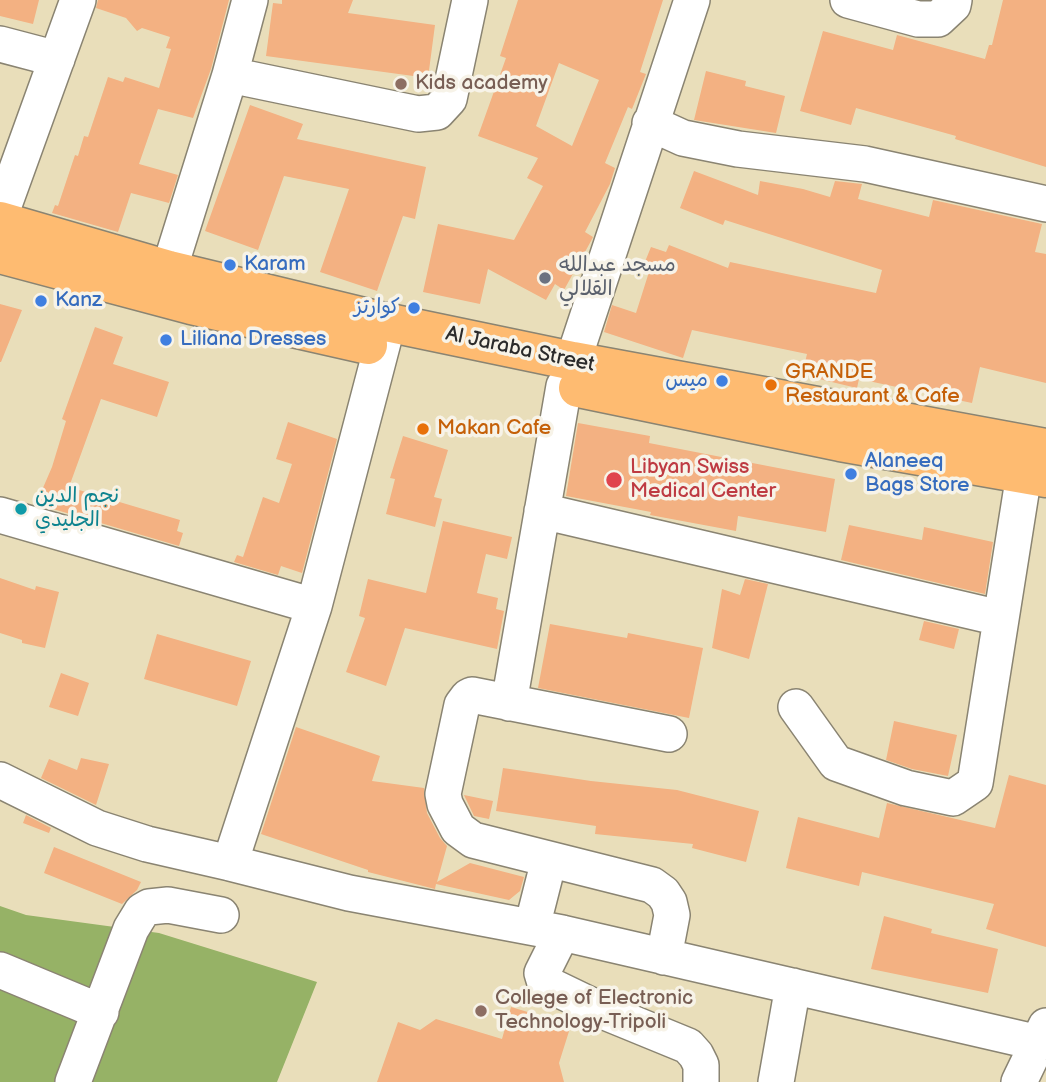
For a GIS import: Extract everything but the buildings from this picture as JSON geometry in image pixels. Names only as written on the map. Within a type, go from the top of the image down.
[{"type":"main road","name":"Al Jaraba Street","points":[[0,221],[385,336]]},
{"type":"main road","name":"Al Jaraba Street","points":[[0,254],[191,305],[385,336],[1039,467]]},
{"type":"street","points":[[0,216],[78,0]]},
{"type":"street","points":[[169,270],[230,75],[250,0]]},
{"type":"street","points":[[230,75],[418,114],[437,112],[449,99],[470,0]]},
{"type":"street","points":[[509,703],[568,373],[692,0]]},
{"type":"street","points":[[848,0],[918,19],[938,19],[953,5],[954,0]]},
{"type":"street","points":[[0,44],[57,59]]},
{"type":"street","points":[[650,123],[683,138],[738,149],[864,164],[1046,204]]},
{"type":"street","points":[[230,863],[314,606],[385,336]]},
{"type":"street","points":[[796,707],[836,763],[906,788],[953,798],[975,783],[1000,618],[1039,467]]},
{"type":"street","points":[[542,511],[1000,618]]},
{"type":"street","points":[[0,515],[314,606]]},
{"type":"street","points":[[664,957],[672,915],[663,892],[652,885],[473,840],[458,829],[445,804],[443,785],[464,700],[472,695],[669,734]]},
{"type":"street","points":[[0,780],[97,828],[147,844],[349,893],[547,930],[793,986],[1036,1058]]},
{"type":"street","points":[[549,860],[547,930],[542,973],[547,985],[688,1046],[701,1065],[701,1082]]},
{"type":"street","points":[[73,1082],[131,929],[142,911],[149,907],[168,905],[221,915]]},
{"type":"street","points":[[0,970],[101,1012]]},
{"type":"street","points":[[776,1082],[793,986]]},
{"type":"green space","points":[[0,906],[26,915],[159,933],[317,982],[277,1082],[0,1082]]},
{"type":"place","name":"Kids academy","points":[[401,84]]},
{"type":"place","name":"Karam","points":[[230,265]]},
{"type":"place","name":"مسجد عبدالله القلالي","points":[[545,278]]},
{"type":"place","name":"Kanz","points":[[41,301]]},
{"type":"place","name":"كوارتز","points":[[414,308]]},
{"type":"place","name":"Liliana Dresses","points":[[166,340]]},
{"type":"place","name":"ميس","points":[[722,381]]},
{"type":"place","name":"GRANDE Restaurant & Cafe","points":[[771,385]]},
{"type":"place","name":"Makan Cafe","points":[[423,429]]},
{"type":"place","name":"Alaneeq Bags Store","points":[[851,474]]},
{"type":"place","name":"Libyan Swiss Medical Center","points":[[614,480]]},
{"type":"place","name":"نجم الدين الجليدي","points":[[21,509]]},
{"type":"place","name":"College of Electronic Technology-Tripoli","points":[[481,1011]]}]
